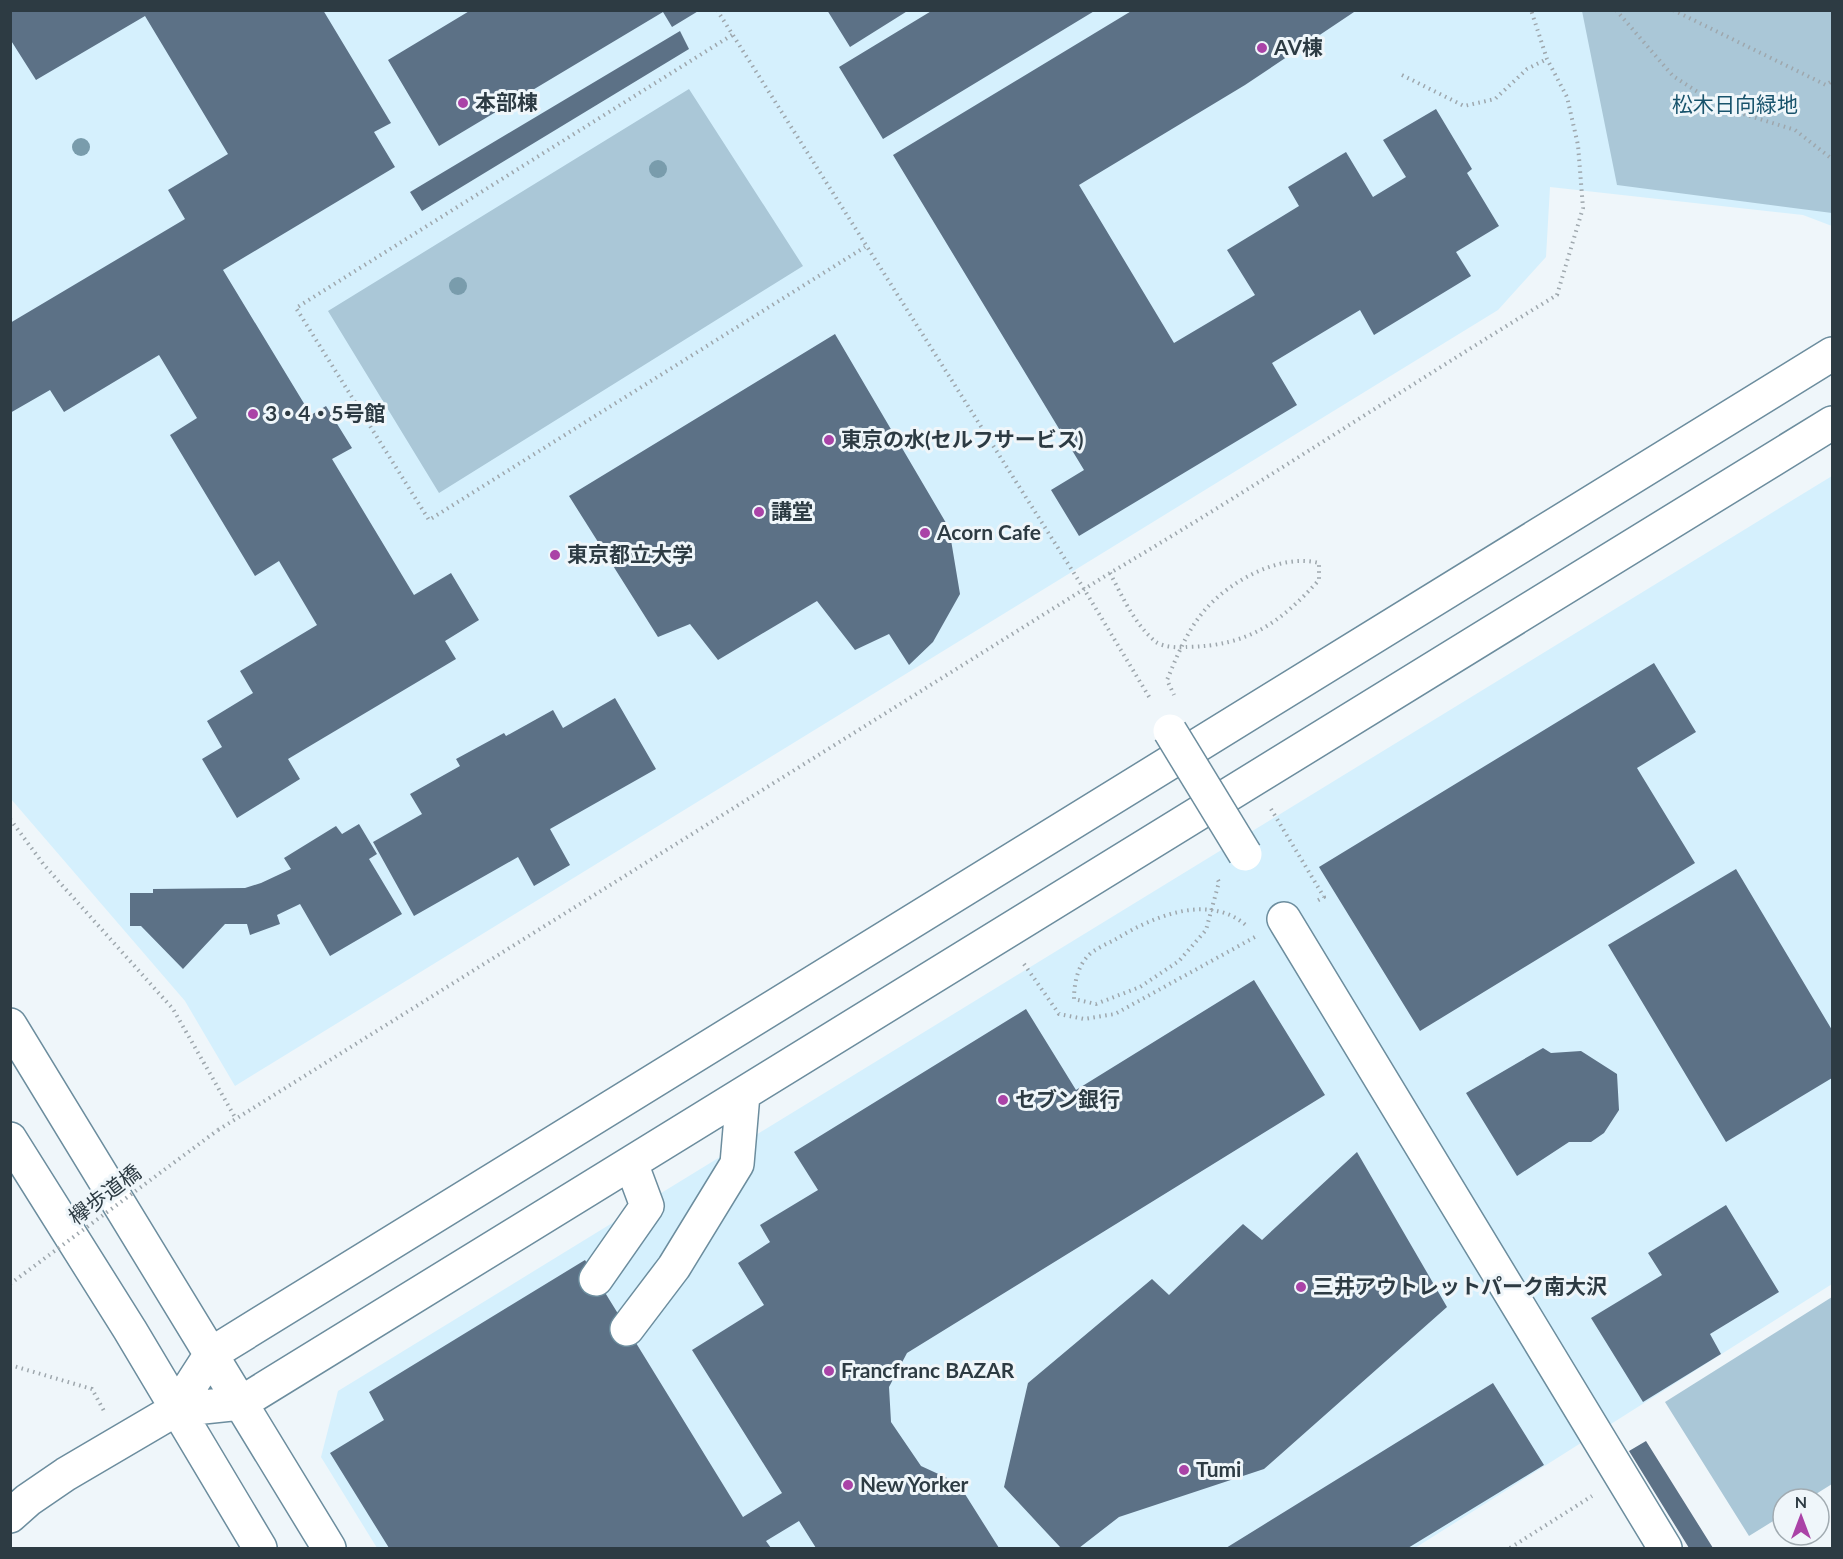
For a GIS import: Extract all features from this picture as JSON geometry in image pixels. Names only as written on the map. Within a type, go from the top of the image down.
[{"type":"street","points":[[175,1410],[211,1354],[1833,354]]},
{"type":"street","points":[[10,1516],[28,1500],[66,1474],[175,1410],[241,1403],[1833,423]]},
{"type":"street","points":[[1170,731],[1240,846]]},
{"type":"street","points":[[1271,927],[1665,1548]]},
{"type":"street","points":[[10,1025],[329,1548]]},
{"type":"street","points":[[627,1329],[674,1267],[737,1164],[743,1094]]},
{"type":"street","points":[[10,1139],[130,1330],[175,1410],[260,1548]]},
{"type":"street","points":[[596,1279],[647,1206],[631,1163]]},
{"type":"path","points":[[717,10],[865,247],[1084,589],[1170,731],[1186,720],[1167,680],[1170,671],[1178,654],[1181,645],[1204,610],[1241,580],[1277,563],[1304,559],[1319,563],[1319,580],[1289,613],[1254,634],[1206,647],[1188,647],[1179,648],[1157,643],[1131,613],[1110,573]]},
{"type":"path","name":"欅歩道橋","points":[[10,1284],[218,1130],[1084,589],[1236,498],[1438,368],[1557,295],[1583,208],[1578,146],[1567,97],[1547,59],[1531,10]]},
{"type":"path","points":[[1616,10],[1673,76],[1721,107],[1795,130],[1833,159]]},
{"type":"path","points":[[1673,10],[1826,85],[1833,81]]},
{"type":"path","points":[[732,35],[296,309],[302,319],[429,520],[865,247]]},
{"type":"path","points":[[1402,75],[1464,106],[1495,99],[1527,69],[1547,59]]},
{"type":"path","points":[[1019,957],[1059,1014],[1084,1019],[1115,1014],[1324,897],[1269,806]]},
{"type":"path","points":[[10,819],[44,865],[173,1009],[236,1119]]},
{"type":"path","points":[[1240,846],[1211,853],[1219,882],[1216,891],[1214,901],[1211,911],[1206,930],[1179,961],[1140,987],[1096,1004],[1074,999],[1074,982],[1087,956],[1131,930],[1176,911],[1208,910],[1219,909],[1271,927]]},
{"type":"path","points":[[10,1365],[92,1389],[105,1413]]},
{"type":"path","points":[[1510,1548],[1571,1509]]},
{"type":"shaded area","name":"東京都立大学","points":[[10,11],[1832,11],[1832,226],[1803,215],[1550,187],[1546,257],[1498,310],[235,1086],[185,1001],[11,799]]},
{"type":"shaded area","points":[[1832,476],[1832,1284],[1415,1548],[377,1548],[321,1457],[338,1391]]},
{"type":"green space","name":"松木日向緑地","points":[[1582,11],[1832,11],[1832,213],[1617,185]]},
{"type":"green space","points":[[689,89],[803,266],[439,493],[328,311]]},
{"type":"green space","points":[[1832,1297],[1832,1484],[1827,1487],[1771,1487],[1771,1522],[1749,1536],[1665,1402]]},
{"type":"building","name":"3・4・5号館","points":[[10,10],[323,10],[391,123],[374,132],[395,167],[223,270],[311,415],[326,406],[352,448],[332,459],[414,595],[451,573],[479,620],[445,641],[456,659],[288,759],[300,779],[237,818],[202,759],[222,747],[207,721],[253,693],[240,671],[317,625],[279,561],[255,576],[170,435],[197,418],[159,355],[64,412],[50,390],[10,413],[10,323],[185,219],[168,190],[228,154],[145,16],[36,80],[10,39]]},
{"type":"building","name":"本部棟","points":[[471,10],[700,10],[672,27],[663,12],[439,146],[388,60]]},
{"type":"building","points":[[827,10],[909,10],[850,47]]},
{"type":"building","points":[[933,10],[1096,10],[883,139],[839,67]]},
{"type":"building","points":[[1133,10],[1357,10],[1245,85],[1079,185],[1174,343],[1255,295],[1227,250],[1299,206],[1288,187],[1346,152],[1373,197],[1406,177],[1383,140],[1436,109],[1472,169],[1467,173],[1499,226],[1456,252],[1471,276],[1374,335],[1360,310],[1272,363],[1297,405],[1079,536],[1051,490],[1084,470],[893,155]]},
{"type":"building","points":[[680,31],[689,49],[422,211],[410,192]]},
{"type":"building","name":"講堂","points":[[835,334],[949,528],[960,594],[933,642],[909,665],[889,634],[855,650],[817,601],[718,660],[690,624],[658,637],[569,496]]},
{"type":"building","points":[[1654,663],[1696,732],[1637,768],[1695,863],[1420,1031],[1319,867]]},
{"type":"building","points":[[615,698],[656,769],[550,829],[570,865],[534,886],[518,857],[414,916],[373,842],[422,814],[410,794],[460,766],[456,759],[504,733],[506,736],[553,710],[563,728]]},
{"type":"building","points":[[359,824],[377,854],[369,859],[402,914],[330,956],[300,904],[277,915],[280,924],[250,935],[247,924],[225,924],[183,969],[141,926],[130,926],[130,893],[153,893],[153,889],[245,888],[291,869],[284,858],[336,826],[342,834]]},
{"type":"building","points":[[1736,869],[1832,1030],[1832,1078],[1726,1142],[1608,945]]},
{"type":"building","points":[[1254,980],[1325,1095],[907,1353],[889,1387],[891,1422],[921,1466],[958,1483],[999,1548],[816,1548],[799,1521],[766,1541],[771,1548],[389,1548],[330,1453],[384,1420],[369,1392],[585,1260],[743,1517],[782,1493],[692,1350],[764,1305],[738,1263],[770,1242],[760,1225],[818,1190],[794,1152],[1026,1009],[1076,1090]]},
{"type":"building","points":[[1543,1048],[1551,1053],[1581,1051],[1617,1074],[1619,1110],[1604,1133],[1591,1142],[1569,1142],[1517,1176],[1466,1093]]},
{"type":"building","points":[[1357,1152],[1447,1307],[1264,1469],[1119,1517],[1079,1548],[1061,1548],[1004,1487],[1028,1383],[1152,1279],[1169,1295],[1243,1224],[1262,1240]]},
{"type":"building","points":[[1726,1205],[1779,1292],[1710,1334],[1721,1354],[1643,1402],[1591,1318],[1662,1275],[1648,1253]]},
{"type":"building","points":[[1493,1383],[1544,1465],[1408,1548],[1226,1548]]},
{"type":"building","points":[[1646,1441],[1713,1548],[1689,1548],[1629,1451]]},
{"type":"place","name":"AV棟","points":[[1262,48]]},
{"type":"place","name":"本部棟","points":[[463,103]]},
{"type":"place","name":"3・4・5号館","points":[[253,414]]},
{"type":"place","name":"東京の水(セルフサービス)","points":[[829,440]]},
{"type":"place","name":"講堂","points":[[759,512]]},
{"type":"place","name":"Acorn Cafe","points":[[925,533]]},
{"type":"place","name":"東京都立大学","points":[[555,555]]},
{"type":"place","name":"セブン銀行","points":[[1003,1100]]},
{"type":"place","name":"三井アウトレットパーク南大沢","points":[[1301,1287]]},
{"type":"place","name":"Francfranc BAZAR","points":[[829,1371]]},
{"type":"place","name":"Tumi","points":[[1184,1470]]},
{"type":"place","name":"New Yorker","points":[[848,1485]]}]
